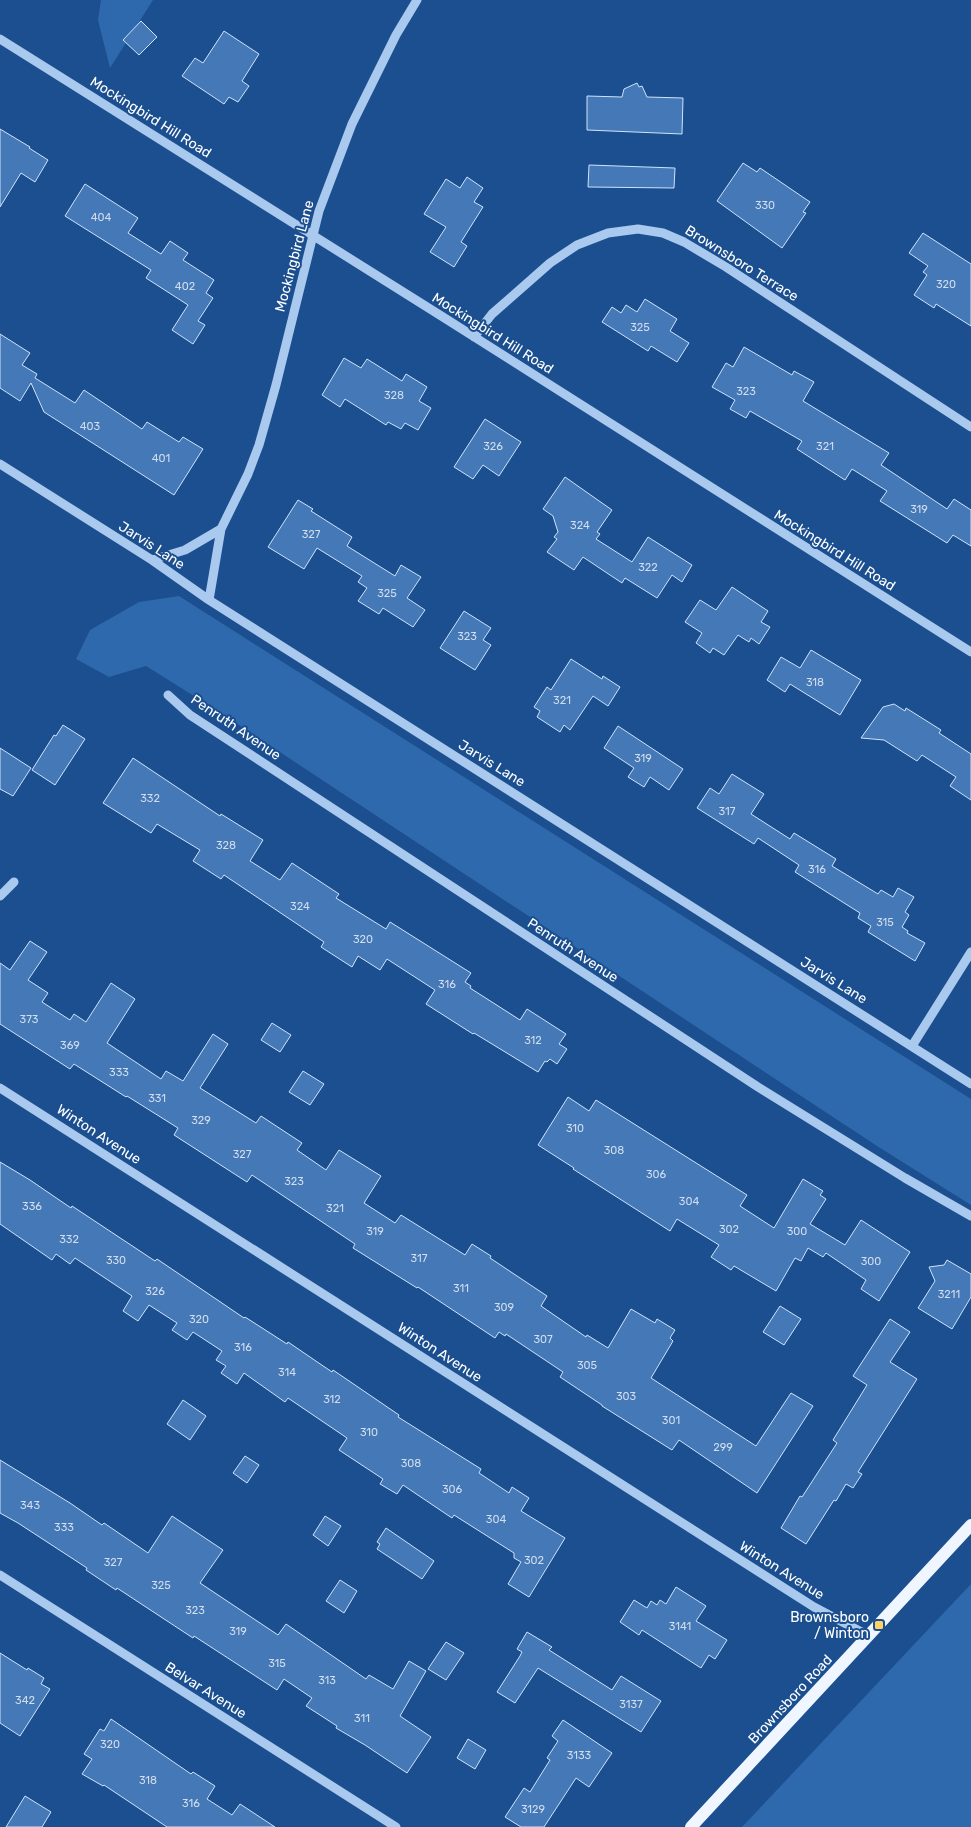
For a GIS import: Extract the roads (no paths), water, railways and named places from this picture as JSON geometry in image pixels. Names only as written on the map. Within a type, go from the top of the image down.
[{"type":"main road","name":"Brownsboro Road","points":[[691,1827],[971,1525]]},
{"type":"street","name":"Mockingbird Lane","points":[[209,600],[221,529],[248,474],[259,445],[319,211],[352,124],[396,35],[417,0]]},
{"type":"street","name":"Mockingbird Hill Road","points":[[0,39],[313,234],[971,652]]},
{"type":"street","name":"Brownsboro Terrace","points":[[474,337],[492,314],[550,262],[577,245],[608,233],[638,229],[663,233],[684,242],[726,267],[971,427]]},
{"type":"street","name":"Jarvis Lane","points":[[0,464],[152,560],[209,600],[971,1084]]},
{"type":"street","points":[[152,560],[185,550],[221,529]]},
{"type":"street","name":"Penruth Avenue","points":[[168,695],[190,715],[758,1087],[905,1178],[971,1216]]},
{"type":"street","points":[[0,896],[14,882]]},
{"type":"street","points":[[912,1046],[971,952]]},
{"type":"street","name":"Winton Avenue","points":[[0,1088],[814,1607],[868,1636]]},
{"type":"street","name":"Belvar Avenue","points":[[0,1575],[396,1827]]},
{"type":"place","name":"Brownsboro / Winton","points":[[879,1625]]}]
